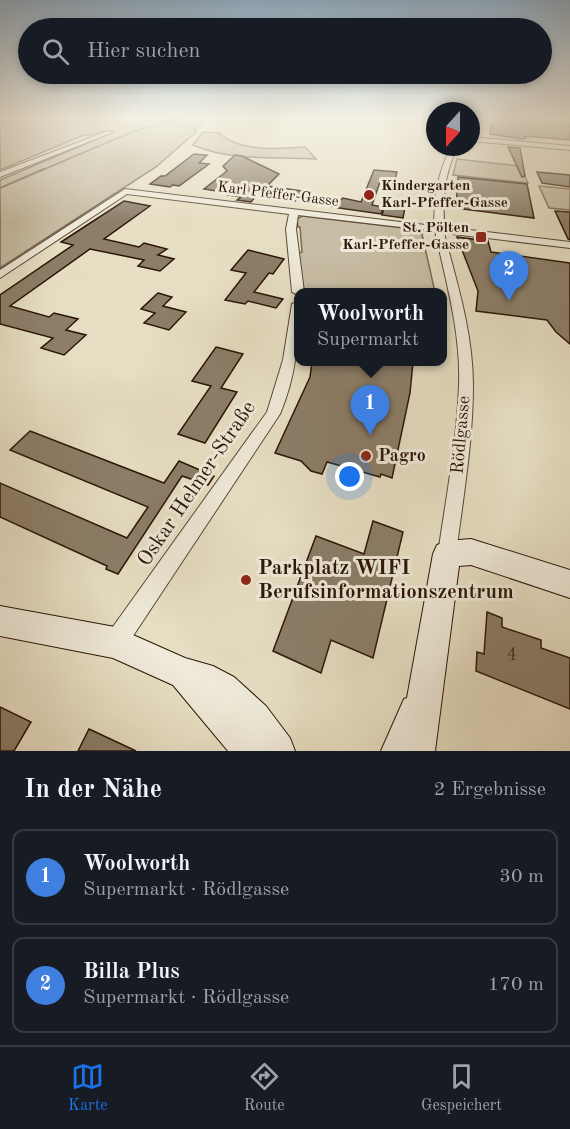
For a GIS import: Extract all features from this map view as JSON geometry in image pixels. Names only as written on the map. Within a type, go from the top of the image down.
[{"type":"street","points":[[0,175],[59,152]]},
{"type":"street","name":"Rödlgasse","points":[[417,751],[462,442],[466,384],[461,322],[439,229],[440,192],[444,168],[450,156]]},
{"type":"street","name":"Karl Pfeffer-Gasse","points":[[0,275],[125,191],[570,245]]},
{"type":"street","points":[[294,213],[291,229],[298,288]]},
{"type":"street","name":"Oskar Helmer-Straße","points":[[116,643],[273,414],[282,395],[294,341]]},
{"type":"street","points":[[447,554],[471,552],[570,584]]},
{"type":"street","points":[[0,621],[116,643],[184,674],[202,677],[222,689],[254,718],[277,751]]},
{"type":"street","points":[[184,674],[198,694],[239,735],[250,751]]},
{"type":"street","name":"Rödlgasse","points":[[399,751],[425,689]]},
{"type":"shaded area","points":[[0,152],[43,152],[0,170]]},
{"type":"shaded area","points":[[66,152],[173,152],[156,167],[0,268],[0,180]]},
{"type":"shaded area","points":[[216,152],[310,152],[316,159],[254,157]]},
{"type":"shaded area","points":[[457,159],[520,166],[528,183],[453,175]]},
{"type":"shaded area","points":[[539,186],[570,189],[570,210],[549,208]]},
{"type":"shaded area","points":[[302,216],[421,230],[434,288],[301,288],[299,253],[302,252],[297,219]]},
{"type":"building","points":[[510,152],[521,152],[525,176],[522,177]]},
{"type":"building","points":[[194,154],[207,155],[199,163],[209,164],[179,186],[150,184],[161,176],[165,176]]},
{"type":"building","points":[[235,155],[242,156],[279,174],[267,186],[302,191],[295,201],[256,196],[251,202],[237,200],[241,197],[228,195],[230,193],[204,189],[227,171],[223,166]]},
{"type":"building","points":[[374,170],[397,172],[394,183],[380,182],[372,205],[383,207],[381,214],[332,207],[343,198],[361,202]]},
{"type":"building","points":[[537,172],[570,175],[570,187],[542,183]]},
{"type":"building","points":[[458,177],[527,184],[534,218],[456,208]]},
{"type":"building","points":[[124,201],[150,206],[104,239],[139,247],[144,243],[167,249],[158,255],[174,259],[160,271],[138,266],[144,260],[90,249],[10,306],[49,317],[54,313],[78,319],[66,330],[86,335],[64,355],[41,348],[53,338],[0,324],[0,295],[73,245],[61,242]]},
{"type":"building","points":[[385,205],[405,207],[403,218],[382,215]]},
{"type":"building","points":[[555,211],[570,212],[570,240],[568,239]]},
{"type":"building","points":[[457,237],[488,241],[491,252],[570,263],[570,344],[556,332],[547,320],[476,311],[478,291]]},
{"type":"building","points":[[248,250],[284,259],[273,274],[269,273],[254,292],[283,299],[276,308],[248,301],[245,304],[225,300],[246,273],[231,270]]},
{"type":"building","points":[[158,293],[172,297],[163,306],[186,312],[169,330],[144,323],[155,313],[141,309]]},
{"type":"building","points":[[216,347],[243,354],[221,388],[237,392],[205,443],[178,434],[211,386],[192,381]]},
{"type":"building","points":[[311,366],[413,366],[410,393],[392,478],[381,474],[380,477],[327,462],[322,474],[311,471],[301,461],[275,453],[310,377]]},
{"type":"building","points":[[30,431],[164,483],[179,461],[214,476],[208,485],[182,476],[118,574],[106,569],[107,566],[0,517],[0,483],[127,538],[148,507],[10,450]]},
{"type":"building","points":[[373,521],[403,532],[373,658],[331,640],[321,673],[273,651],[316,536],[364,554]]},
{"type":"building","points":[[487,612],[502,618],[502,627],[541,640],[541,648],[570,658],[570,709],[476,671],[477,652],[484,654]]},
{"type":"building","points":[[0,707],[31,722],[14,751],[0,751]]},
{"type":"building","points":[[89,729],[136,751],[78,751]]},
{"type":"waterway","points":[[40,171],[85,152]]},
{"type":"waterway","points":[[0,188],[44,169]]},
{"type":"place","name":"Kindergarten Karl-Pfeffer-Gasse","points":[[369,195]]},
{"type":"place","name":"St. Pölten Karl-Pfeffer-Gasse","points":[[481,237]]},
{"type":"place","name":"Billa Plus","points":[[509,301]]},
{"type":"place","name":"Woolworth","points":[[370,435]]},
{"type":"place","name":"Pagro","points":[[366,456]]},
{"type":"place","name":"Parkplatz WIFI Berufsinformationszentrum","points":[[246,580]]}]
